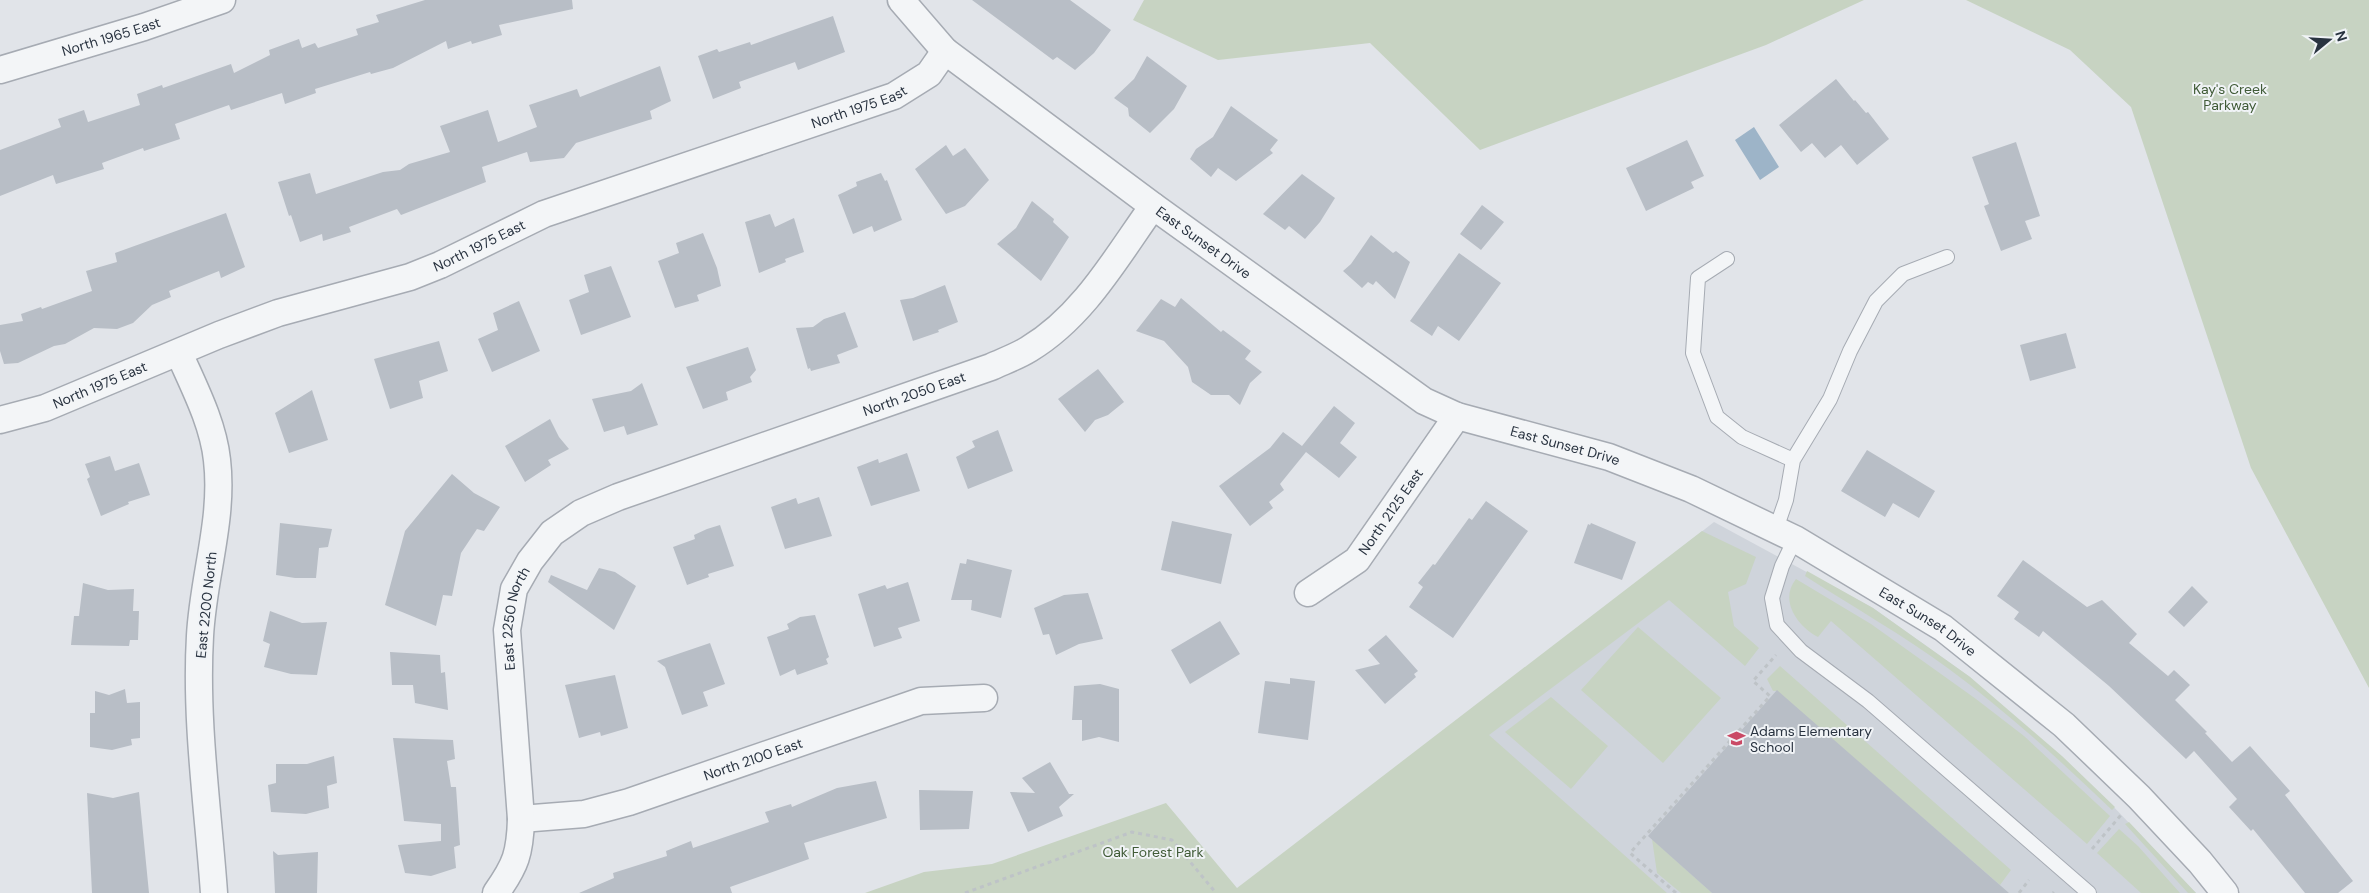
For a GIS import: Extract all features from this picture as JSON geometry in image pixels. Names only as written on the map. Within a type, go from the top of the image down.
[{"type":"street","name":"North 1965 East","points":[[0,70],[144,27],[222,0]]},
{"type":"street","name":"East Sunset Drive","points":[[901,0],[946,51],[1153,206],[1424,401],[1457,416],[1609,457],[1692,488],[1785,534],[1942,628],[2064,725],[2173,833],[2225,893]]},
{"type":"street","name":"North 1975 East","points":[[0,420],[45,408],[278,313],[410,277],[440,265],[544,214],[894,96],[929,74],[946,51]]},
{"type":"street","name":"North 2050 East","points":[[618,497],[991,367],[1029,349],[1056,329],[1087,298],[1153,206]]},
{"type":"street","name":"East 2200 North","points":[[179,353],[208,421],[217,459],[218,498],[200,636],[200,707],[214,893]]},
{"type":"street","name":"North 2125 East","points":[[1308,593],[1357,560],[1457,416]]},
{"type":"street","name":"East 2250 North","points":[[521,819],[507,630],[514,589],[530,561],[552,533],[581,513],[618,497]]},
{"type":"street","name":"North 2100 East","points":[[521,819],[584,814],[629,802],[921,701],[984,698]]},
{"type":"street","points":[[496,893],[515,862],[520,847],[521,819]]},
{"type":"lane","points":[[1947,256],[1903,274],[1876,301],[1850,351],[1830,399],[1793,460],[1786,500],[1782,566],[1772,598],[1777,625],[1801,651],[1868,700],[2089,893]]},
{"type":"lane","points":[[1727,259],[1698,278],[1693,353],[1717,417],[1742,437],[1793,460]]},
{"type":"path","points":[[1676,893],[1630,853],[1770,696],[1753,681],[1776,655]]},
{"type":"path","points":[[2092,849],[2123,812]]},
{"type":"path","points":[[965,893],[1132,832],[1172,840],[1216,893]]},
{"type":"path","points":[[2019,893],[2029,880]]},
{"type":"shaded area","name":"Adams Elementary School","points":[[1714,522],[1873,608],[1970,677],[2109,802],[2196,893],[1240,893]]},
{"type":"green space","points":[[1144,0],[1864,0],[1766,45],[1480,150],[1370,43],[1218,60],[1133,20]]},
{"type":"green space","name":"Kay's Creek Parkway","points":[[1966,0],[2369,0],[2369,688],[2251,468],[2131,107],[2070,50]]},
{"type":"green space","name":"Oak Forest Park","points":[[1702,531],[1756,557],[1746,584],[1728,592],[1734,626],[1759,648],[1745,666],[1669,600],[1489,735],[1667,893],[865,893],[924,872],[992,864],[1166,803],[1237,888]]},
{"type":"green space","points":[[1807,571],[1873,608],[1970,677],[2062,756],[2115,807],[2112,810],[2033,737],[1971,685],[1914,644],[1805,576]]},
{"type":"green space","points":[[1796,579],[1871,624],[1976,699],[2024,736],[2110,816],[2087,844],[1831,621],[1818,637],[1803,626],[1797,619],[1790,604],[1789,595]]},
{"type":"green space","points":[[1638,627],[1721,698],[1663,763],[1581,690]]},
{"type":"green space","points":[[1780,666],[2011,870],[2000,885],[1777,691],[1773,691],[1767,679]]},
{"type":"green space","points":[[1551,697],[1608,746],[1571,789],[1505,732]]},
{"type":"green space","points":[[2129,822],[2196,893],[2188,893],[2125,824]]},
{"type":"green space","points":[[2119,829],[2138,846],[2180,893],[2141,893],[2097,853]]},
{"type":"green space","points":[[1652,839],[1712,893],[1681,893],[1657,873]]},
{"type":"water","points":[[1754,127],[1779,167],[1760,180],[1735,140]]},
{"type":"building","points":[[425,0],[572,0],[573,9],[499,25],[502,35],[472,44],[471,41],[448,49],[446,41],[393,68],[371,74],[370,72],[315,89],[316,93],[285,104],[282,93],[231,110],[229,105],[175,124],[180,139],[144,151],[143,148],[102,163],[104,169],[56,184],[53,175],[0,196],[0,150],[61,127],[58,119],[84,110],[88,122],[140,105],[137,94],[162,85],[163,88],[231,64],[234,73],[270,55],[269,50],[299,39],[302,48],[315,43],[318,48],[358,35],[356,29],[379,22],[376,15]]},
{"type":"building","points":[[972,0],[1070,0],[1111,30],[1094,53],[1075,70],[1057,57],[1053,60]]},
{"type":"building","points":[[833,16],[845,52],[798,70],[795,62],[739,82],[741,88],[713,99],[698,56],[717,49],[719,52],[750,42],[751,45]]},
{"type":"building","points":[[1147,56],[1187,86],[1174,109],[1150,133],[1129,116],[1128,108],[1114,98],[1134,79]]},
{"type":"building","points":[[660,66],[671,101],[650,111],[652,119],[576,143],[564,158],[530,162],[527,152],[482,167],[486,182],[401,215],[397,209],[349,227],[351,232],[323,241],[322,234],[300,242],[278,182],[310,173],[316,194],[383,172],[400,170],[409,164],[450,152],[440,126],[488,110],[498,142],[537,127],[529,105],[577,89],[580,97]]},
{"type":"building","points":[[1836,79],[1854,101],[1866,113],[1868,112],[1889,139],[1857,165],[1841,145],[1825,158],[1812,143],[1801,152],[1779,125]]},
{"type":"building","points":[[1231,106],[1278,140],[1270,150],[1273,153],[1236,181],[1218,168],[1211,177],[1190,159],[1196,149],[1213,137]]},
{"type":"building","points":[[1687,140],[1704,176],[1691,182],[1694,188],[1646,211],[1626,168]]},
{"type":"building","points":[[2016,142],[2040,216],[2025,221],[2032,239],[2001,251],[1984,206],[1989,204],[1972,157]]},
{"type":"building","points":[[946,145],[953,156],[965,148],[989,180],[965,206],[946,214],[915,169]]},
{"type":"building","points":[[881,173],[885,181],[887,180],[902,220],[874,232],[872,226],[853,234],[838,195],[857,186],[856,182]]},
{"type":"building","points":[[1302,174],[1335,198],[1320,222],[1305,239],[1289,226],[1285,230],[1263,214]]},
{"type":"building","points":[[1032,201],[1054,219],[1053,222],[1069,237],[1041,281],[997,244],[1016,228]]},
{"type":"building","points":[[1482,205],[1504,222],[1481,250],[1460,234]]},
{"type":"building","points":[[226,213],[245,267],[221,278],[219,271],[169,291],[171,297],[152,305],[133,323],[117,329],[94,328],[65,344],[54,346],[18,363],[4,364],[0,351],[0,325],[23,321],[21,314],[41,307],[42,309],[92,291],[86,271],[117,262],[115,253]]},
{"type":"building","points":[[770,214],[775,227],[794,218],[804,252],[785,259],[786,262],[759,273],[745,222]]},
{"type":"building","points":[[703,233],[717,268],[721,286],[697,295],[699,301],[675,308],[658,261],[679,253],[676,243]]},
{"type":"building","points":[[1371,235],[1393,253],[1396,251],[1410,262],[1395,299],[1376,281],[1373,285],[1368,282],[1362,288],[1343,271],[1351,264]]},
{"type":"building","points":[[1459,253],[1501,283],[1459,341],[1438,326],[1432,336],[1410,321]]},
{"type":"building","points":[[611,266],[631,317],[581,335],[569,300],[589,292],[584,275]]},
{"type":"building","points":[[945,285],[958,322],[938,330],[939,332],[913,341],[900,300],[913,298]]},
{"type":"building","points":[[1181,298],[1221,332],[1223,330],[1251,351],[1245,359],[1262,372],[1250,383],[1240,405],[1229,395],[1211,395],[1192,382],[1188,367],[1164,341],[1136,331],[1161,299],[1175,307]]},
{"type":"building","points":[[519,301],[540,351],[492,372],[478,339],[498,330],[493,313]]},
{"type":"building","points":[[845,312],[858,347],[837,355],[840,363],[811,371],[810,368],[808,369],[796,328],[813,327],[824,319]]},
{"type":"building","points":[[2066,333],[2076,368],[2030,381],[2020,345]]},
{"type":"building","points":[[439,341],[448,371],[419,381],[423,398],[390,409],[374,359]]},
{"type":"building","points":[[748,347],[756,370],[750,377],[752,382],[726,392],[728,400],[703,409],[686,367]]},
{"type":"building","points":[[1098,369],[1124,402],[1108,415],[1095,420],[1085,432],[1058,399]]},
{"type":"building","points":[[642,383],[658,425],[627,435],[624,426],[604,432],[592,399],[631,391]]},
{"type":"building","points":[[312,390],[328,440],[289,453],[275,413]]},
{"type":"building","points":[[1334,406],[1355,423],[1340,443],[1357,457],[1339,478],[1306,452],[1280,484],[1284,490],[1269,502],[1273,508],[1250,526],[1219,486],[1270,448],[1283,432],[1302,446]]},
{"type":"building","points":[[550,419],[559,437],[569,449],[548,460],[551,465],[525,482],[505,446]]},
{"type":"building","points":[[998,430],[1013,471],[968,489],[956,457],[975,447],[972,441]]},
{"type":"building","points":[[1867,450],[1935,491],[1919,518],[1893,503],[1885,517],[1841,491]]},
{"type":"building","points":[[907,453],[920,491],[871,506],[857,467],[878,459],[879,463]]},
{"type":"building","points":[[110,456],[115,471],[139,463],[150,495],[128,502],[129,504],[101,516],[87,479],[90,477],[85,464]]},
{"type":"building","points":[[452,474],[474,493],[500,507],[484,531],[477,529],[461,553],[452,596],[443,595],[436,626],[385,605],[405,531]]},
{"type":"building","points":[[819,497],[832,536],[785,549],[771,507],[796,498],[798,504]]},
{"type":"building","points":[[1486,501],[1528,531],[1453,638],[1409,607],[1423,587],[1418,583],[1433,564],[1435,565],[1469,518],[1472,520]]},
{"type":"building","points":[[1172,521],[1232,534],[1221,584],[1161,570]]},
{"type":"building","points":[[280,523],[332,529],[328,547],[319,548],[316,578],[295,578],[276,575]]},
{"type":"building","points":[[1591,523],[1636,542],[1622,580],[1574,563],[1588,524],[1590,525]]},
{"type":"building","points":[[720,525],[734,566],[708,574],[709,577],[687,585],[673,547],[695,539],[694,535]]},
{"type":"building","points":[[967,559],[1012,570],[1001,618],[971,610],[972,600],[951,600],[960,563],[966,564]]},
{"type":"building","points":[[2023,560],[2087,607],[2102,600],[2137,634],[2129,643],[2168,676],[2174,670],[2190,685],[2175,700],[2207,732],[2205,733],[2232,762],[2250,746],[2290,791],[2285,795],[2353,881],[2338,893],[2305,893],[2253,829],[2251,831],[2229,807],[2237,799],[2194,751],[2186,759],[2109,686],[2043,631],[2039,637],[2014,619],[2019,612],[1997,596]]},
{"type":"building","points":[[599,568],[615,572],[636,586],[614,630],[548,582],[551,575],[587,590]]},
{"type":"building","points":[[908,582],[920,621],[898,628],[902,638],[874,647],[858,594],[885,585],[887,589]]},
{"type":"building","points":[[83,583],[108,590],[134,589],[133,611],[139,611],[138,640],[130,640],[129,646],[71,645],[74,616],[79,616]]},
{"type":"building","points":[[2192,586],[2208,602],[2184,627],[2168,612]]},
{"type":"building","points":[[1088,593],[1103,639],[1079,644],[1056,655],[1049,634],[1043,635],[1034,608],[1064,595]]},
{"type":"building","points":[[270,611],[302,623],[327,622],[317,675],[291,674],[264,667],[270,644],[263,641]]},
{"type":"building","points":[[815,615],[829,657],[826,659],[828,664],[797,675],[795,669],[780,676],[767,637],[789,629],[787,624],[800,617]]},
{"type":"building","points":[[1220,621],[1240,654],[1190,684],[1171,650]]},
{"type":"building","points":[[1386,635],[1418,671],[1414,674],[1416,677],[1385,704],[1355,670],[1380,664],[1368,650]]},
{"type":"building","points":[[710,643],[725,684],[703,692],[708,706],[682,715],[665,667],[657,661]]},
{"type":"building","points":[[390,652],[440,655],[441,673],[445,672],[448,710],[415,703],[413,685],[392,685]]},
{"type":"building","points":[[615,675],[628,728],[601,736],[600,732],[579,738],[565,685]]},
{"type":"building","points":[[1290,678],[1315,681],[1308,740],[1258,733],[1265,681],[1290,684]]},
{"type":"building","points":[[1100,684],[1119,689],[1119,742],[1099,737],[1082,741],[1082,720],[1072,720],[1074,686]]},
{"type":"building","points":[[125,689],[127,703],[140,702],[140,738],[131,739],[132,745],[112,750],[90,747],[90,713],[95,713],[95,691],[109,695]]},
{"type":"building","points":[[1777,690],[2009,893],[1712,893],[1648,836]]},
{"type":"building","points":[[393,738],[453,740],[455,759],[447,761],[451,787],[456,787],[460,845],[454,847],[456,868],[431,876],[405,873],[398,845],[441,841],[441,824],[404,821]]},
{"type":"building","points":[[334,756],[337,783],[327,786],[329,808],[306,814],[271,812],[268,785],[276,783],[276,764],[307,764]]},
{"type":"building","points":[[1050,762],[1069,794],[1074,794],[1059,807],[1063,816],[1028,832],[1010,792],[1035,793],[1022,778]]},
{"type":"building","points":[[876,781],[887,818],[804,843],[809,859],[730,887],[732,893],[579,893],[614,878],[613,873],[667,856],[666,851],[691,841],[693,848],[769,822],[765,812],[791,804],[792,807],[837,788]]},
{"type":"building","points":[[919,790],[973,791],[969,829],[920,830]]},
{"type":"building","points":[[139,792],[149,893],[92,893],[87,793],[113,798]]},
{"type":"building","points":[[273,851],[278,855],[318,852],[317,893],[275,893]]},
{"type":"place","name":"Adams Elementary School","points":[[1736,739]]}]
